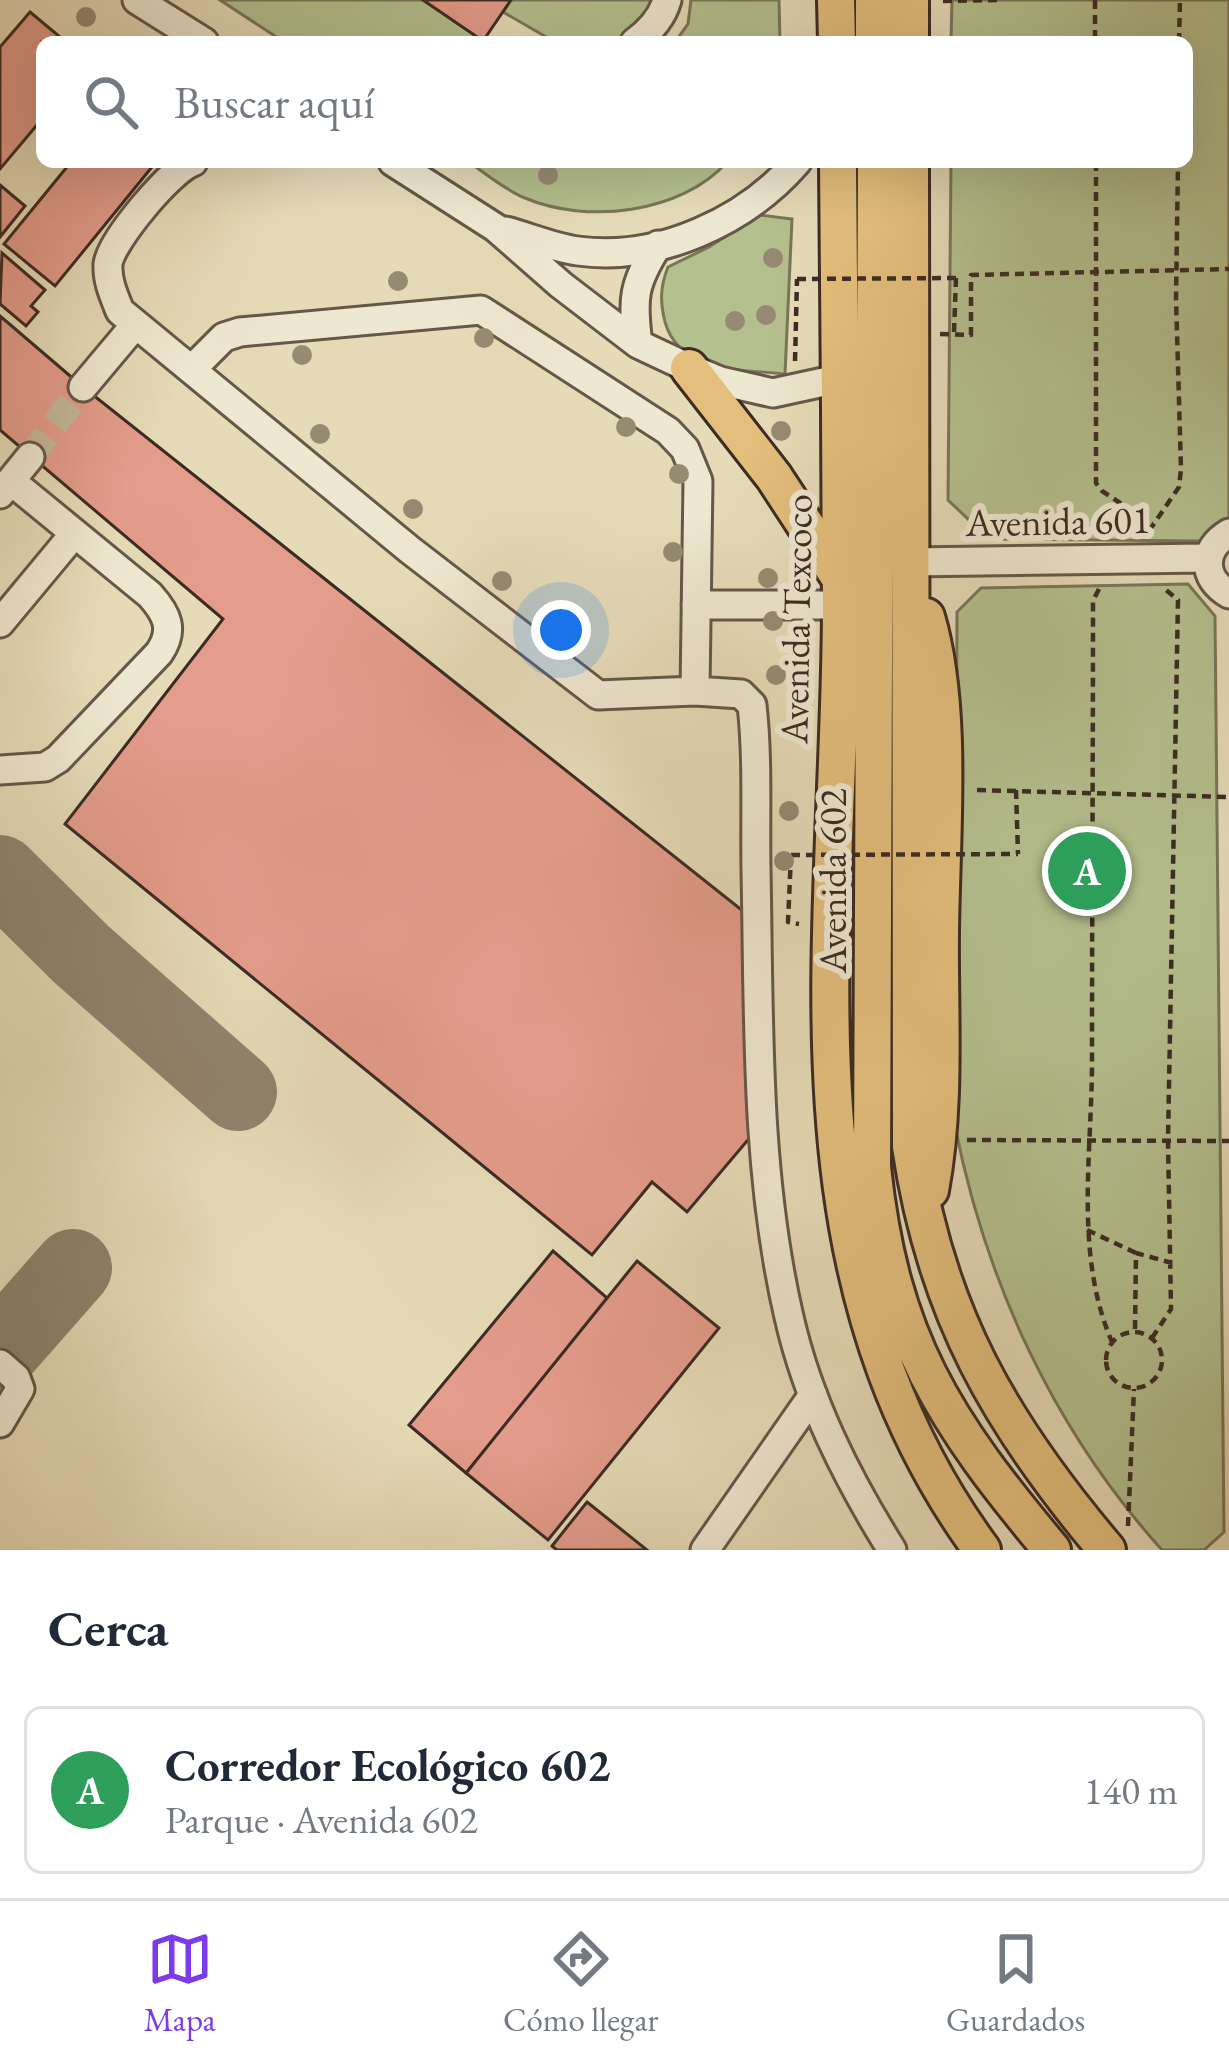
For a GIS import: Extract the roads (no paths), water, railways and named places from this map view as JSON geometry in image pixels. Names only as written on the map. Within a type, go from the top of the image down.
[{"type":"main road","points":[[836,0],[837,36]]},
{"type":"main road","points":[[878,36],[898,1]]},
{"type":"main road","points":[[898,1],[908,36]]},
{"type":"main road","name":"Avenida Texcoco","points":[[838,168],[840,591],[830,928],[833,1076],[844,1223],[870,1330],[889,1383],[938,1482],[982,1550]]},
{"type":"main road","name":"Avenida 602","points":[[877,168],[910,562],[911,1145],[925,1229],[962,1334],[996,1400],[1117,1539]]},
{"type":"main road","name":"Avenida 602","points":[[909,168],[893,361],[872,1144],[876,1204],[904,1321],[940,1402],[988,1474],[1052,1550]]},
{"type":"main road","points":[[688,368],[774,478],[840,591]]},
{"type":"main road","name":"Avenida 602","points":[[910,562],[931,631],[940,704],[938,1140],[925,1229]]},
{"type":"street","points":[[137,0],[194,36]]},
{"type":"street","points":[[642,36],[668,0]]},
{"type":"street","points":[[179,168],[112,249],[110,287],[120,311],[586,688],[613,696],[695,691],[742,694],[752,705],[761,1107],[780,1271],[789,1320],[813,1395],[851,1485],[892,1550]]},
{"type":"street","points":[[402,168],[496,228],[638,344],[720,381],[773,393],[840,381],[893,361]]},
{"type":"street","points":[[496,228],[578,251],[658,245],[717,224],[754,202],[791,168]]},
{"type":"street","points":[[638,344],[635,291],[658,245]]},
{"type":"street","points":[[193,368],[224,337],[240,332],[481,310],[668,431],[685,449],[698,482],[695,691]]},
{"type":"street","points":[[83,387],[135,325]]},
{"type":"street","points":[[0,770],[45,767],[58,759],[167,640],[165,611],[74,534],[5,487],[30,457]]},
{"type":"street","points":[[1229,533],[1215,543],[1208,558],[1212,580],[1229,594]]},
{"type":"street","points":[[0,623],[74,534]]},
{"type":"street","name":"Avenida 601","points":[[910,562],[1208,558]]},
{"type":"street","points":[[696,605],[840,591]]},
{"type":"street","points":[[0,1364],[16,1378],[20,1394],[0,1424]]},
{"type":"street","points":[[705,1550],[813,1395]]},
{"type":"tunnel","points":[[30,457],[83,387]]},
{"type":"place","name":"Corredor Ecológico 602","points":[[1087,871]]}]
